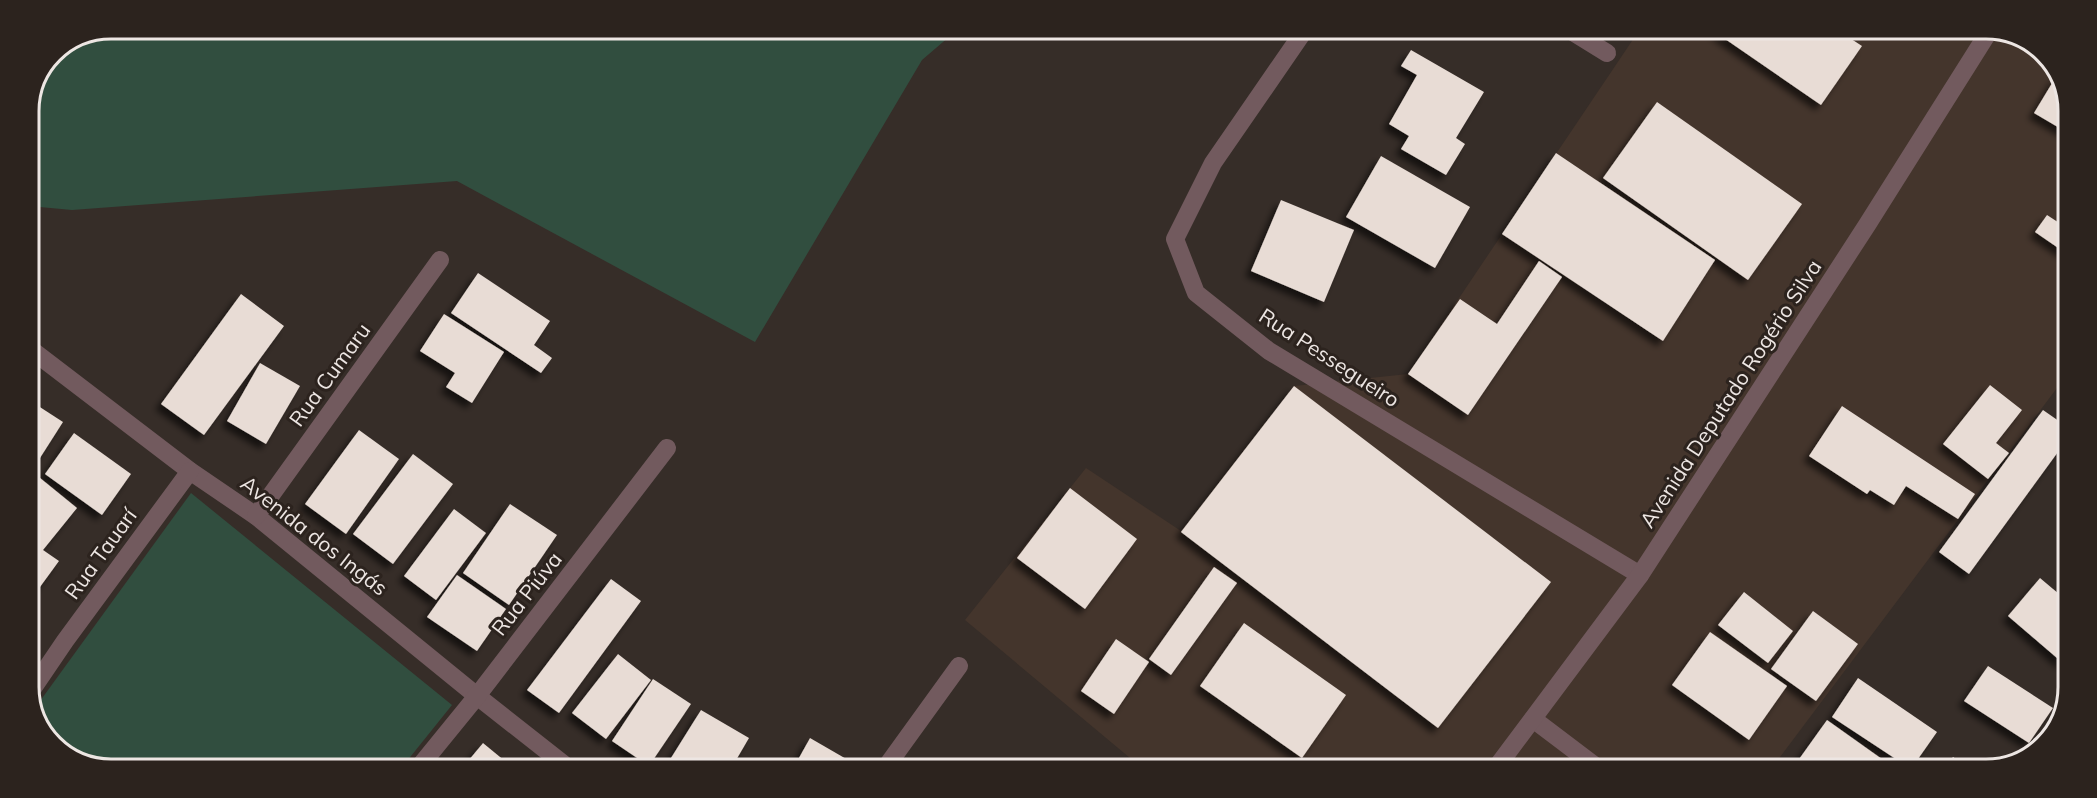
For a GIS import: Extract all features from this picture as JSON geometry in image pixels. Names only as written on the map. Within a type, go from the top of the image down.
[{"type":"street","name":"Rua Pessegueiro","points":[[1298,39],[1213,163],[1175,239],[1196,293],[1269,351],[1640,575]]},
{"type":"street","points":[[1584,39],[1607,53]]},
{"type":"street","name":"Avenida Deputado Rogério Silva","points":[[1503,759],[1640,575],[1867,225],[1984,39]]},
{"type":"street","name":"Rua Cumaru","points":[[256,516],[440,260]]},
{"type":"street","name":"Avenida dos Ingás","points":[[39,356],[190,471],[256,516],[557,759]]},
{"type":"street","name":"Rua Piúva","points":[[426,759],[477,696],[667,448]]},
{"type":"street","name":"Rua Tauarí","points":[[39,679],[190,471]]},
{"type":"street","points":[[892,759],[959,666]]},
{"type":"street","points":[[1533,719],[1586,759]]},
{"type":"shaded area","points":[[1633,39],[2000,40],[2026,51],[2043,67],[2053,83],[2058,106],[2058,387],[1779,759],[1131,759],[965,620],[1086,468],[1181,531],[1294,386],[1408,374]]},
{"type":"green space","points":[[946,39],[922,60],[755,342],[457,181],[72,210],[39,207],[40,97],[44,83],[60,60],[83,44],[97,40]]},
{"type":"green space","points":[[191,493],[452,705],[409,759],[111,759],[88,755],[67,744],[54,731],[40,701]]},
{"type":"building","points":[[1725,39],[1851,39],[1862,46],[1821,105]]},
{"type":"building","points":[[1411,50],[1484,92],[1456,138],[1465,144],[1446,175],[1401,149],[1409,136],[1389,124],[1417,75],[1401,66]]},
{"type":"building","points":[[2053,82],[2057,97],[2058,127],[2034,113]]},
{"type":"building","points":[[1657,102],[1802,204],[1748,280],[1603,178]]},
{"type":"building","points":[[1556,153],[1715,260],[1663,341],[1502,234]]},
{"type":"building","points":[[1381,156],[1470,207],[1435,268],[1346,217]]},
{"type":"building","points":[[1281,200],[1354,230],[1324,302],[1251,271]]},
{"type":"building","points":[[2047,215],[2058,222],[2058,248],[2035,232]]},
{"type":"building","points":[[1539,261],[1562,277],[1468,415],[1408,374],[1460,299],[1497,324]]},
{"type":"building","points":[[478,273],[550,321],[534,345],[552,358],[541,373],[451,313]]},
{"type":"building","points":[[241,294],[284,326],[204,435],[161,404]]},
{"type":"building","points":[[444,314],[504,352],[472,403],[446,387],[455,373],[420,351]]},
{"type":"building","points":[[260,363],[300,386],[266,444],[227,421]]},
{"type":"building","points":[[1990,385],[2022,410],[1996,443],[2009,453],[1988,479],[1943,444]]},
{"type":"building","points":[[1294,386],[1551,582],[1438,728],[1181,532]]},
{"type":"building","points":[[39,406],[63,422],[39,457]]},
{"type":"building","points":[[1842,406],[1975,494],[1958,519],[1906,486],[1894,505],[1870,490],[1867,494],[1809,456]]},
{"type":"building","points":[[2043,410],[2058,420],[2058,452],[1969,574],[1939,552]]},
{"type":"building","points":[[359,430],[399,459],[346,534],[305,504]]},
{"type":"building","points":[[74,433],[131,474],[102,515],[45,474]]},
{"type":"building","points":[[413,454],[453,484],[393,564],[353,534]]},
{"type":"building","points":[[39,477],[77,508],[43,550],[59,561],[39,588]]},
{"type":"building","points":[[1070,488],[1137,539],[1085,609],[1017,558]]},
{"type":"building","points":[[510,504],[557,535],[509,605],[463,573]]},
{"type":"building","points":[[454,509],[486,533],[436,600],[404,576]]},
{"type":"building","points":[[1214,567],[1237,583],[1171,675],[1149,659]]},
{"type":"building","points":[[457,575],[506,609],[477,651],[427,617]]},
{"type":"building","points":[[2040,578],[2058,593],[2058,659],[2008,616]]},
{"type":"building","points":[[611,579],[641,601],[559,713],[527,690]]},
{"type":"building","points":[[1744,592],[1793,631],[1768,663],[1718,625]]},
{"type":"building","points":[[1813,611],[1858,644],[1816,701],[1771,669]]},
{"type":"building","points":[[1244,623],[1346,695],[1302,758],[1200,686]]},
{"type":"building","points":[[1710,632],[1787,686],[1749,740],[1672,685]]},
{"type":"building","points":[[1116,639],[1149,662],[1114,714],[1081,691]]},
{"type":"building","points":[[618,654],[651,680],[606,739],[572,713]]},
{"type":"building","points":[[1988,666],[2053,708],[2029,743],[1964,701]]},
{"type":"building","points":[[1858,678],[1937,732],[1918,759],[1896,759],[1832,717]]},
{"type":"building","points":[[653,679],[691,704],[654,759],[639,759],[612,741]]},
{"type":"building","points":[[701,710],[749,738],[737,759],[670,759]]},
{"type":"building","points":[[1827,720],[1882,759],[1799,759]]},
{"type":"building","points":[[810,738],[846,759],[798,759]]},
{"type":"building","points":[[483,743],[502,759],[470,759]]}]
